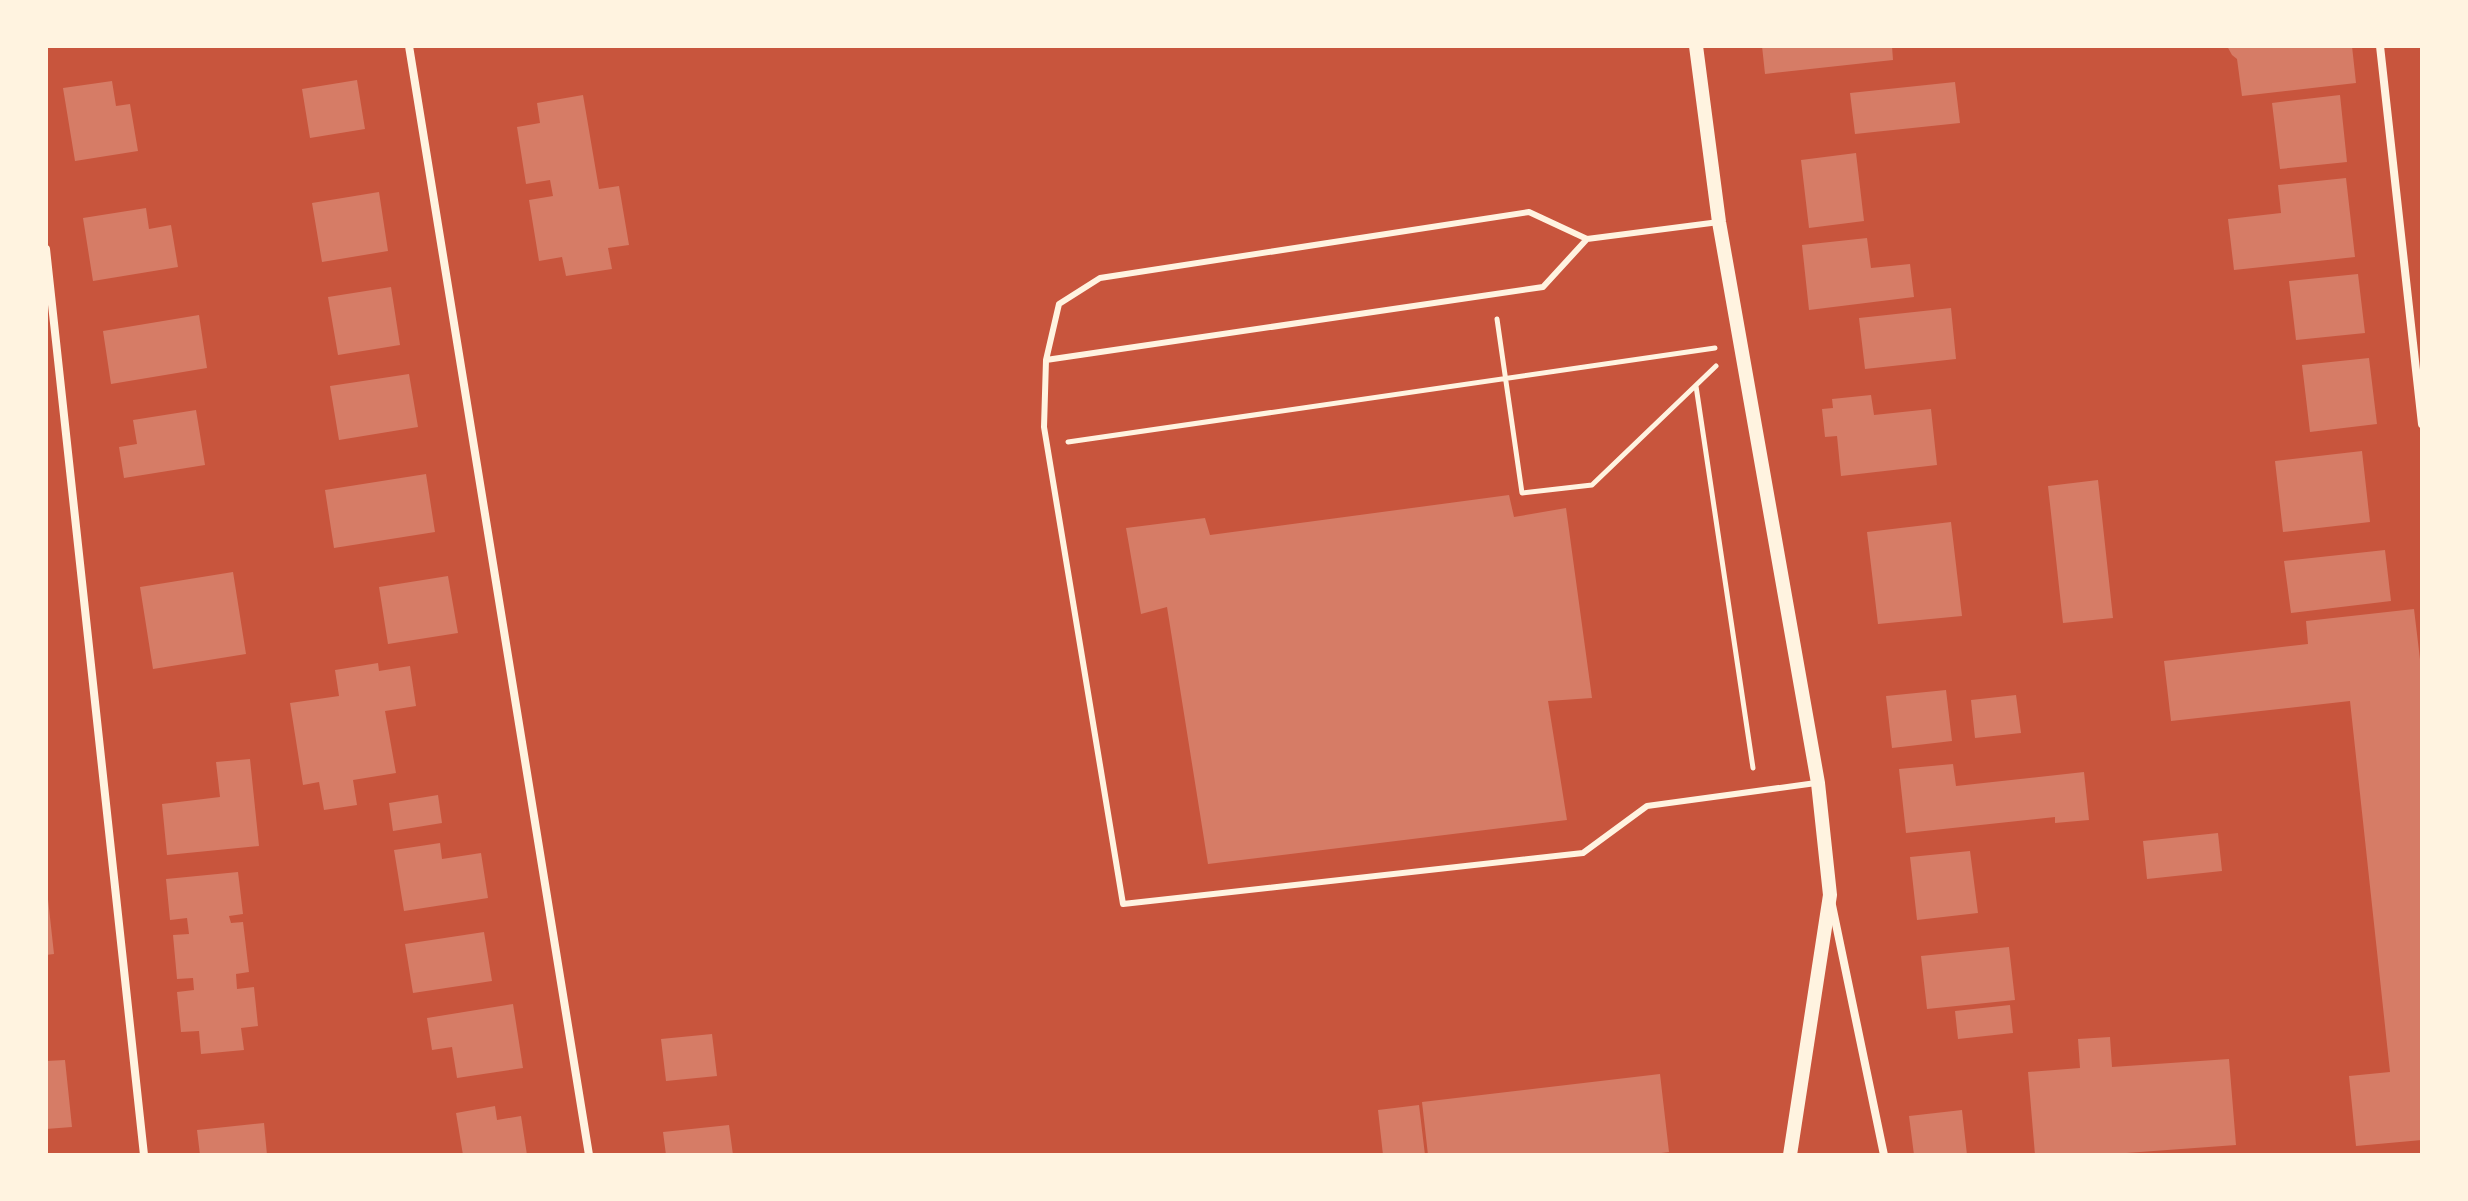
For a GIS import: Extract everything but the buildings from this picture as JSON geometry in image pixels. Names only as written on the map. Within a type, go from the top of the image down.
[{"type":"street","points":[[409,46],[589,1155]]},
{"type":"street","points":[[1696,46],[1719,222],[1818,783],[1830,895],[1884,1155]]},
{"type":"street","points":[[2380,46],[2422,424]]},
{"type":"street","points":[[46,249],[144,1155]]},
{"type":"street","points":[[1790,1155],[1830,895]]},
{"type":"lane","points":[[1719,222],[1587,239],[1529,212],[1100,278],[1059,304],[1046,360],[1044,427],[1123,904],[1583,853],[1647,806],[1818,783]]},
{"type":"lane","points":[[1046,360],[1543,287],[1587,239]]},
{"type":"path","points":[[1494,294],[1522,493],[1592,485],[1740,344]]},
{"type":"path","points":[[1047,445],[1740,344]]},
{"type":"path","points":[[1696,385],[1756,790]]}]
